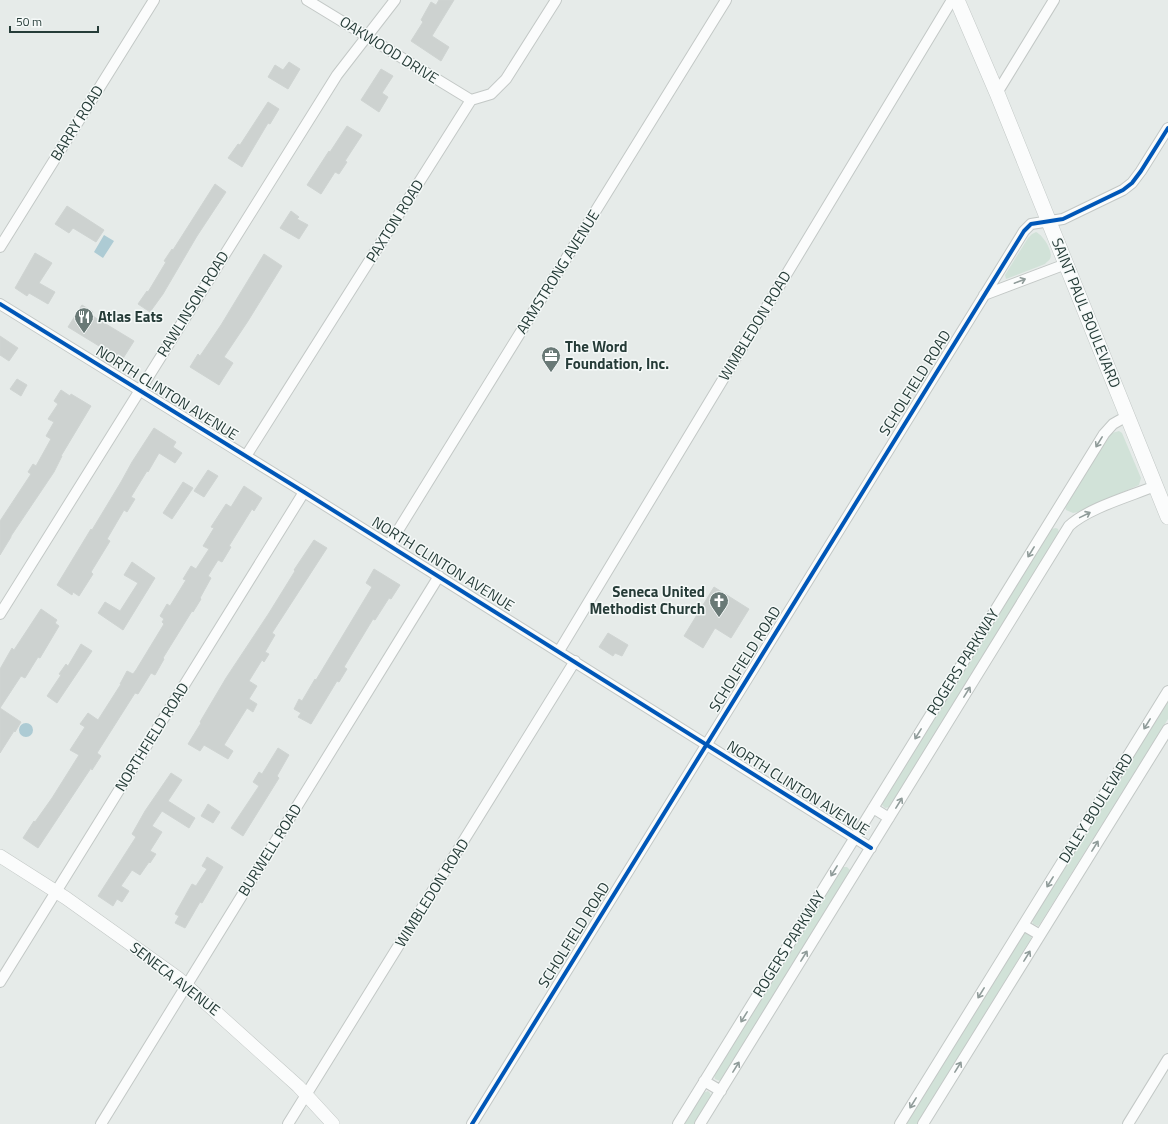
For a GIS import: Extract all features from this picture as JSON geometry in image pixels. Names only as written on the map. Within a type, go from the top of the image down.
[{"type":"main road","name":"SAINT PAUL BOULEVARD","points":[[957,0],[997,93],[1168,517]]},
{"type":"street","name":"BARRY ROAD","points":[[0,246],[154,0]]},
{"type":"street","name":"OAKWOOD DRIVE","points":[[307,0],[471,100]]},
{"type":"street","name":"RAWLINSON ROAD","points":[[0,614],[337,75],[395,0]]},
{"type":"street","points":[[471,100],[491,94],[506,79],[556,0]]},
{"type":"street","name":"ARMSTRONG AVENUE","points":[[389,545],[726,0]]},
{"type":"street","name":"WIMBLEDON ROAD","points":[[559,651],[952,0]]},
{"type":"street","points":[[997,93],[1054,0]]},
{"type":"street","name":"PAXTON ROAD","points":[[246,456],[471,100]]},
{"type":"street","name":"SCHOLFIELD ROAD","points":[[472,1124],[1024,231],[1031,224],[1063,219],[1123,190],[1132,183],[1141,171],[1167,130]]},
{"type":"street","points":[[984,295],[1066,264]]},
{"type":"street","name":"NORTH CLINTON AVENUE","points":[[0,304],[439,576],[871,848]]},
{"type":"street","name":"ROGERS PARKWAY","points":[[678,1124],[1104,434],[1113,424],[1127,416]]},
{"type":"street","name":"ROGERS PARKWAY","points":[[700,1124],[1069,526],[1077,519],[1090,512],[1156,486]]},
{"type":"street","name":"NORTHFIELD ROAD","points":[[0,982],[304,492]]},
{"type":"street","points":[[1054,516],[1069,526]]},
{"type":"street","name":"BURWELL ROAD","points":[[101,1124],[439,576]]},
{"type":"street","name":"WIMBLEDON ROAD","points":[[288,1124],[575,661]]},
{"type":"street","name":"DALEY BOULEVARD","points":[[900,1124],[1168,691]]},
{"type":"street","name":"DALEY BOULEVARD","points":[[923,1124],[1168,729]]},
{"type":"street","points":[[873,808],[889,818]]},
{"type":"street","name":"SENECA AVENUE","points":[[0,856],[56,891],[187,985],[307,1094],[333,1124]]},
{"type":"street","points":[[1024,925],[1040,935]]},
{"type":"street","points":[[1128,1124],[1168,1059]]},
{"type":"street","points":[[704,1081],[721,1091]]},
{"type":"green space","points":[[1036,232],[1042,236],[1047,244],[1051,256],[1050,259],[1045,264],[1006,279],[1005,275],[1028,238]]},
{"type":"green space","points":[[1119,431],[1122,433],[1141,478],[1139,485],[1078,512],[1073,513],[1066,510],[1065,507],[1108,437],[1112,433]]},
{"type":"green space","points":[[1056,528],[1059,532],[1057,536],[890,807],[885,808],[882,803],[1051,529]]},
{"type":"green space","points":[[1168,700],[1168,719],[1040,924],[1038,926],[1033,924],[1032,919]]},
{"type":"green space","points":[[842,867],[847,867],[850,872],[722,1080],[720,1081],[715,1079],[714,1075]]},
{"type":"green space","points":[[1028,932],[1031,939],[917,1124],[906,1124],[1023,934]]},
{"type":"green space","points":[[708,1091],[711,1097],[694,1124],[684,1124],[703,1093]]},
{"type":"water","points":[[104,235],[114,241],[103,258],[94,252]]},
{"type":"water","points":[[26,723],[31,725],[33,730],[31,735],[26,737],[21,735],[19,730],[21,725]]},
{"type":"building","points":[[439,0],[454,0],[432,36],[449,47],[441,61],[411,41],[423,22],[421,20],[431,2],[436,5]]},
{"type":"building","points":[[289,62],[300,69],[288,89],[268,77],[275,65],[283,70]]},
{"type":"building","points":[[381,69],[393,76],[382,93],[388,97],[379,112],[361,100]]},
{"type":"building","points":[[268,102],[279,109],[270,124],[268,123],[242,167],[228,158],[238,144],[240,145]]},
{"type":"building","points":[[347,126],[362,135],[345,161],[347,162],[339,174],[335,172],[321,194],[307,185]]},
{"type":"building","points":[[215,184],[226,192],[197,236],[163,294],[150,312],[138,304],[147,291],[148,292],[166,262],[164,261],[172,249],[173,250]]},
{"type":"building","points":[[67,206],[104,230],[96,242],[73,228],[69,233],[55,224]]},
{"type":"building","points":[[291,211],[299,217],[297,219],[308,225],[299,239],[280,228]]},
{"type":"building","points":[[35,253],[52,263],[39,283],[55,292],[48,304],[29,293],[27,296],[15,288]]},
{"type":"building","points":[[264,254],[282,266],[224,357],[233,363],[219,385],[190,367],[198,354],[200,356],[221,325]]},
{"type":"building","points":[[82,305],[93,312],[91,315],[134,341],[122,360],[68,327]]},
{"type":"building","points":[[0,336],[18,348],[9,361],[0,355]]},
{"type":"building","points":[[17,379],[27,385],[21,396],[10,389]]},
{"type":"building","points":[[61,390],[91,406],[61,456],[54,472],[0,555],[0,521],[31,474],[28,472],[33,464],[36,466],[51,439],[46,436],[54,422],[48,419],[58,404],[54,401]]},
{"type":"building","points":[[154,428],[176,442],[173,447],[182,453],[175,463],[159,453],[131,497],[135,499],[127,512],[124,510],[107,539],[110,541],[91,572],[93,574],[79,596],[73,592],[72,595],[57,585]]},
{"type":"building","points":[[208,470],[218,476],[204,497],[194,491]]},
{"type":"building","points":[[183,482],[193,488],[172,519],[163,513]]},
{"type":"building","points":[[244,486],[262,498],[254,511],[252,509],[229,546],[231,547],[222,562],[218,560],[208,576],[211,578],[200,598],[201,599],[163,658],[164,659],[155,675],[151,673],[138,694],[135,693],[97,753],[101,756],[92,770],[91,768],[38,848],[23,838],[52,798],[79,755],[70,750],[85,727],[80,724],[88,713],[98,720],[121,684],[127,671],[133,674],[136,670],[164,624],[162,622],[164,619],[160,616],[167,604],[170,606],[186,580],[183,579],[191,566],[196,569],[209,549],[203,546],[214,528],[211,527],[226,504],[231,507]]},
{"type":"building","points":[[314,540],[327,548],[272,633],[275,635],[265,652],[269,654],[264,662],[262,660],[249,681],[257,686],[249,699],[257,704],[253,712],[247,708],[224,745],[233,751],[228,759],[204,745],[200,751],[188,744],[226,678],[269,613],[295,571],[294,570]]},
{"type":"building","points":[[132,562],[155,578],[123,630],[98,613],[105,602],[120,611],[138,583],[124,575]]},
{"type":"building","points":[[374,569],[400,585],[391,599],[389,598],[375,620],[373,619],[344,667],[347,669],[339,682],[337,681],[311,724],[298,717],[301,713],[294,709],[299,699],[302,701],[315,679],[316,680],[372,587],[366,583]]},
{"type":"building","name":"Seneca United Methodist Church","points":[[714,587],[749,609],[731,638],[715,628],[703,648],[684,636]]},
{"type":"building","points":[[41,609],[57,620],[55,623],[59,626],[40,658],[38,657],[25,678],[21,676],[0,708],[0,669],[12,648],[14,650]]},
{"type":"building","points":[[608,633],[628,645],[622,656],[615,653],[613,656],[599,647]]},
{"type":"building","points":[[81,644],[92,651],[57,703],[47,696],[61,675],[59,674],[66,664],[68,666]]},
{"type":"building","points":[[0,708],[21,722],[0,753]]},
{"type":"building","points":[[278,748],[289,755],[277,776],[279,778],[243,836],[231,828],[259,786],[253,782],[259,772],[262,774]]},
{"type":"building","points":[[171,773],[182,780],[168,801],[195,818],[189,828],[162,811],[152,826],[162,832],[150,851],[156,854],[140,875],[132,870],[121,886],[129,891],[122,902],[117,899],[113,906],[98,896],[136,837],[132,834],[145,811]]},
{"type":"building","points":[[208,804],[220,812],[213,823],[201,816]]},
{"type":"building","points":[[207,857],[223,867],[202,903],[200,902],[185,928],[175,923],[179,916],[175,914],[192,884],[196,886],[207,869],[202,866]]},
{"type":"cycle path","points":[[472,1124],[1024,231],[1031,224],[1063,219],[1123,190],[1132,183],[1141,171],[1168,128]]},
{"type":"cycle path","points":[[0,304],[304,492],[871,848]]},
{"type":"place","name":"Atlas Eats","points":[[84,334]]},
{"type":"place","name":"The Word Foundation, Inc.","points":[[551,373]]},
{"type":"place","name":"Seneca United Methodist Church","points":[[719,618]]}]
